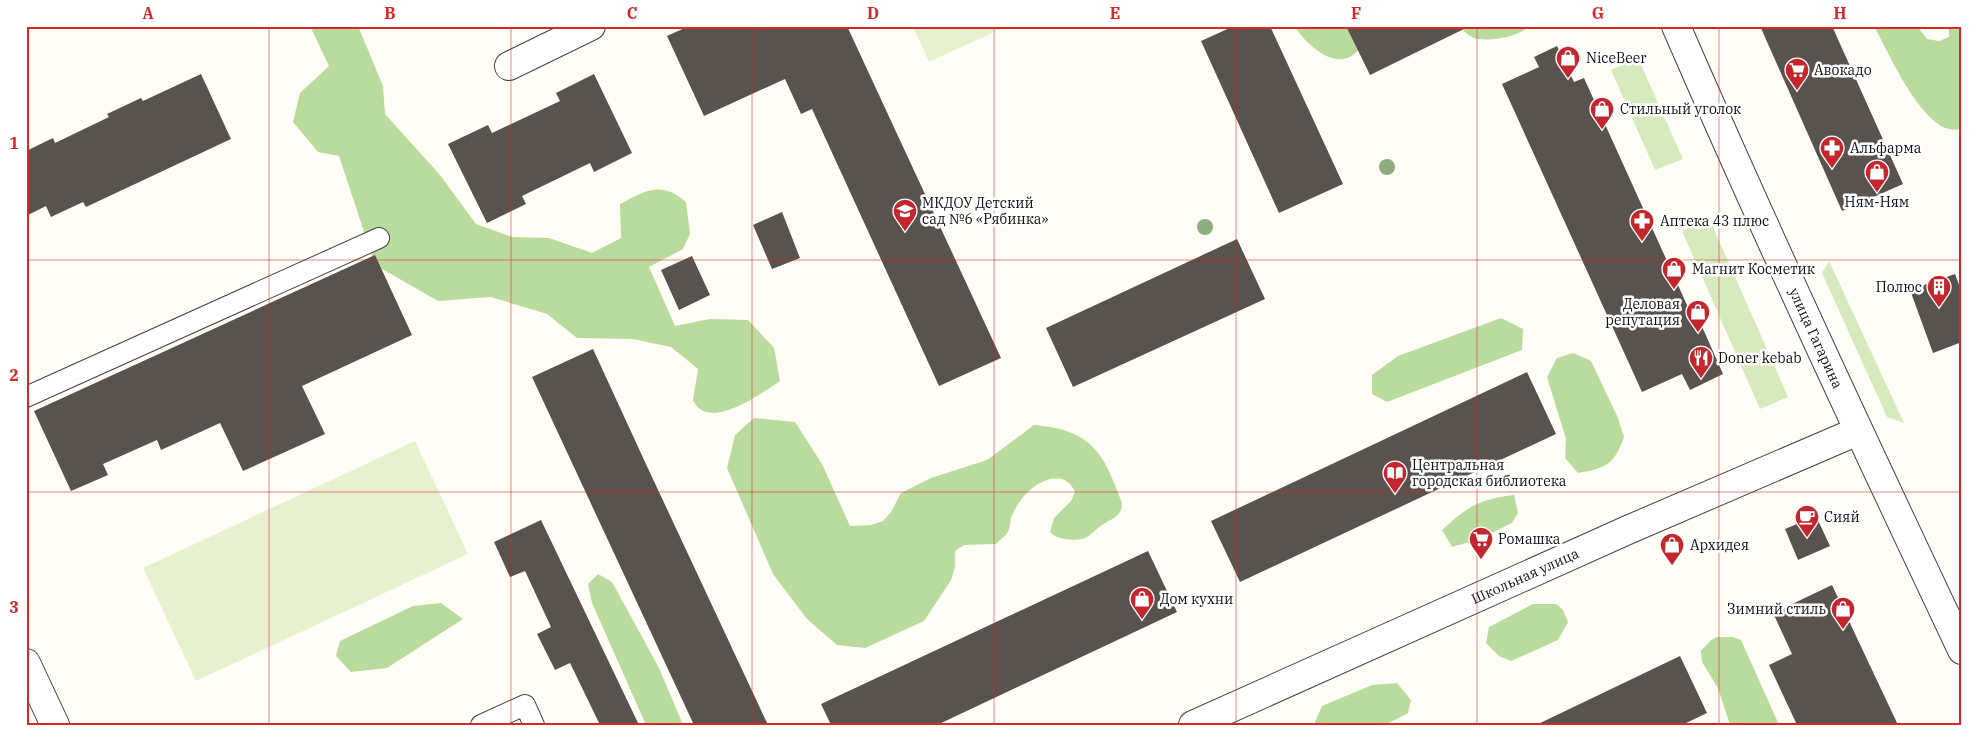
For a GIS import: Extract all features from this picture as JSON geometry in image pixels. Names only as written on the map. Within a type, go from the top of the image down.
[{"type":"street","points":[[509,66],[591,26]]},
{"type":"street","name":"улица Гагарина","points":[[1676,26],[1742,178],[1858,431],[1962,650]]},
{"type":"street","name":"Школьная улица","points":[[1192,725],[1638,525],[1858,431]]},
{"type":"street","points":[[26,663],[55,725]]},
{"type":"lane","points":[[26,397],[380,238]]},
{"type":"lane","points":[[481,725],[525,705],[534,725]]},
{"type":"green space","points":[[310,26],[358,26],[383,86],[385,114],[440,175],[476,224],[512,237],[549,238],[592,253],[621,238],[620,204],[637,195],[653,190],[669,191],[677,195],[686,202],[690,234],[683,249],[649,267],[675,326],[710,319],[748,320],[774,348],[780,381],[761,394],[735,407],[722,412],[710,413],[700,409],[693,400],[698,369],[671,347],[633,339],[577,338],[547,314],[491,297],[438,301],[375,265],[339,156],[318,152],[293,122],[300,93],[329,66]]},
{"type":"green space","points":[[913,26],[1007,26],[929,62]]},
{"type":"green space","points":[[1294,26],[1374,26],[1365,42],[1353,55],[1345,59],[1336,59],[1328,57],[1312,46]]},
{"type":"green space","points":[[1459,26],[1530,26],[1513,35],[1479,39],[1468,34]]},
{"type":"green space","points":[[1874,26],[1920,26],[1920,30],[1927,39],[1939,41],[1949,37],[1949,26],[1962,26],[1962,128],[1949,129],[1935,122],[1922,109],[1899,73]]},
{"type":"green space","points":[[1638,58],[1683,159],[1655,170],[1611,70]]},
{"type":"green space","points":[[1709,218],[1788,397],[1760,409],[1682,231]]},
{"type":"green space","points":[[1829,261],[1904,423],[1887,417],[1822,273]]},
{"type":"green space","points":[[1501,318],[1523,329],[1522,350],[1387,402],[1372,394],[1372,375],[1398,356]]},
{"type":"green space","points":[[1573,353],[1591,361],[1618,418],[1624,437],[1617,454],[1608,464],[1578,473],[1565,458],[1566,439],[1547,377],[1557,358]]},
{"type":"green space","points":[[754,418],[795,422],[822,464],[850,526],[871,525],[883,521],[891,512],[901,493],[931,478],[987,460],[1034,425],[1069,432],[1082,438],[1092,446],[1108,470],[1122,503],[1122,508],[1116,517],[1083,539],[1057,537],[1050,532],[1054,518],[1071,501],[1075,492],[1070,484],[1063,479],[1056,478],[1040,483],[1032,488],[1020,501],[1012,516],[1008,531],[996,544],[964,545],[955,551],[955,567],[951,580],[924,621],[865,648],[837,645],[807,619],[773,574],[727,468],[735,435]]},
{"type":"green space","points":[[415,441],[468,554],[196,681],[143,568]]},
{"type":"green space","points":[[1514,495],[1518,513],[1512,523],[1479,539],[1452,547],[1442,530],[1451,522],[1474,505]]},
{"type":"green space","points":[[598,574],[612,582],[659,668],[683,725],[646,725],[592,603],[588,584]]},
{"type":"green space","points":[[441,603],[463,619],[387,668],[351,672],[336,656],[340,641],[413,606]]},
{"type":"green space","points":[[1533,604],[1556,604],[1563,610],[1568,622],[1558,640],[1511,661],[1499,656],[1486,643],[1489,627]]},
{"type":"green space","points":[[1717,637],[1733,637],[1741,640],[1779,725],[1730,725],[1718,688],[1702,662],[1701,651],[1711,640]]},
{"type":"green space","points":[[1397,683],[1411,700],[1408,713],[1385,725],[1316,725],[1315,722],[1322,706],[1372,685]]},
{"type":"building","points":[[689,26],[847,26],[1001,358],[939,386],[812,109],[801,114],[785,79],[704,116],[667,36]]},
{"type":"building","points":[[1234,26],[1270,26],[1343,184],[1279,213],[1201,41]]},
{"type":"building","points":[[1346,26],[1470,26],[1370,75]]},
{"type":"building","points":[[1760,26],[1832,26],[1903,184],[1842,211]]},
{"type":"building","points":[[1557,46],[1574,82],[1584,78],[1692,316],[1696,313],[1723,374],[1690,390],[1682,374],[1642,392],[1502,84],[1539,67],[1534,57]]},
{"type":"building","points":[[201,74],[231,139],[86,207],[83,202],[51,217],[46,206],[26,216],[26,151],[53,138],[55,143],[109,117],[107,114],[141,98],[143,101]]},
{"type":"building","points":[[594,74],[632,153],[594,172],[590,163],[522,196],[526,204],[487,223],[448,144],[488,125],[492,133],[560,101],[556,93]]},
{"type":"building","points":[[782,212],[800,258],[772,269],[753,225]]},
{"type":"building","points":[[1237,239],[1265,299],[1073,387],[1046,328]]},
{"type":"building","points":[[375,255],[412,335],[302,386],[325,434],[243,471],[220,423],[161,450],[157,440],[103,464],[108,475],[71,491],[34,411]]},
{"type":"building","points":[[692,256],[710,295],[679,310],[661,270]]},
{"type":"building","name":"Полюс","points":[[1955,274],[1962,293],[1962,342],[1933,353],[1910,290]]},
{"type":"building","points":[[593,349],[768,725],[694,725],[532,377]]},
{"type":"building","points":[[1527,372],[1556,434],[1240,582],[1211,521]]},
{"type":"building","points":[[1816,516],[1830,546],[1798,560],[1785,529]]},
{"type":"building","points":[[541,520],[639,725],[600,725],[570,663],[555,670],[537,634],[551,627],[525,571],[510,577],[494,542]]},
{"type":"building","points":[[1148,551],[1177,612],[937,725],[831,725],[821,704]]},
{"type":"building","points":[[1832,585],[1898,725],[1797,725],[1769,665],[1792,654],[1773,613]]},
{"type":"building","points":[[1680,656],[1707,713],[1682,725],[1536,725]]},
{"type":"place","name":"NiceBeer","points":[[1568,79]]},
{"type":"place","name":"Авокадо","points":[[1797,91]]},
{"type":"place","name":"Стильный уголок","points":[[1602,130]]},
{"type":"place","name":"Альфарма","points":[[1832,169]]},
{"type":"place","name":"Ням-Ням","points":[[1877,193]]},
{"type":"place","name":"МКДОУ Детский сад №6 «Рябинка»","points":[[905,232]]},
{"type":"place","name":"Аптека 43 плюс","points":[[1642,242]]},
{"type":"place","name":"Магнит Косметик","points":[[1674,290]]},
{"type":"place","name":"Полюс","points":[[1939,308]]},
{"type":"place","name":"Деловая репутация","points":[[1698,333]]},
{"type":"place","name":"Doner kebab","points":[[1701,379]]},
{"type":"place","name":"Центральная городская библиотека","points":[[1395,494]]},
{"type":"place","name":"Сияй","points":[[1807,538]]},
{"type":"place","name":"Ромашка","points":[[1481,560]]},
{"type":"place","name":"Архидея","points":[[1672,566]]},
{"type":"place","name":"Дом кухни","points":[[1142,620]]},
{"type":"place","name":"Зимний стиль","points":[[1843,630]]}]
